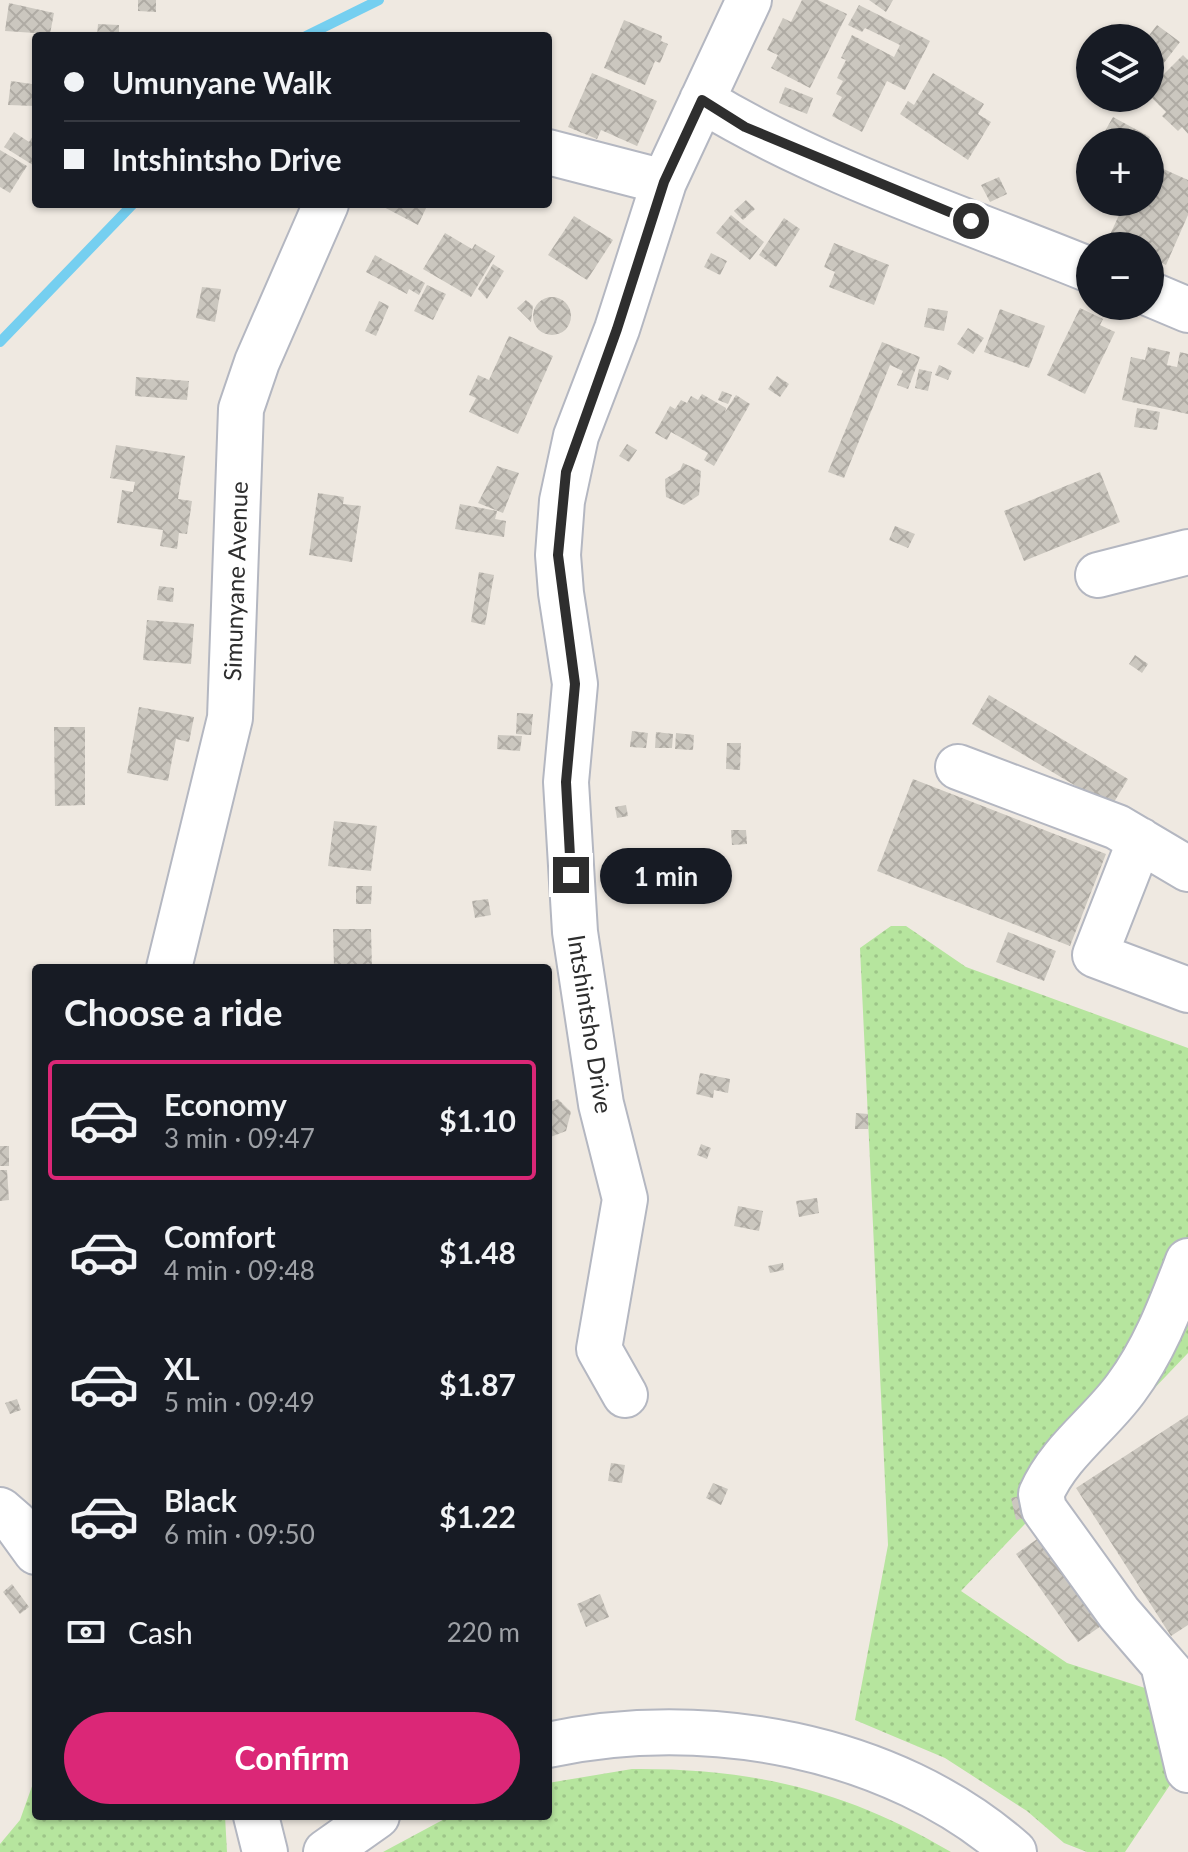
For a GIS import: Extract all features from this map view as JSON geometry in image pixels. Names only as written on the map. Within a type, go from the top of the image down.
[{"type":"street","name":"Intshintsho Drive","points":[[625,1395],[599,1349],[625,1199],[601,1104],[575,932],[566,782],[575,684],[558,555],[566,472],[572,448],[617,329],[664,182],[749,0]]},
{"type":"street","points":[[702,100],[745,127],[1076,264]]},
{"type":"street","points":[[552,153],[664,182]]},
{"type":"street","name":"Simunyane Avenue","points":[[170,964],[230,718],[241,409],[257,362],[324,208]]},
{"type":"street","points":[[1164,300],[1188,310]]},
{"type":"street","points":[[1098,575],[1188,552]]},
{"type":"street","points":[[958,767],[1117,827],[1188,869]]},
{"type":"street","points":[[1140,840],[1095,955],[1188,990]]},
{"type":"street","points":[[1188,1261],[1159,1335],[1126,1388],[1060,1463],[1041,1494],[1044,1509],[1119,1613],[1176,1678],[1188,1770]]},
{"type":"street","points":[[0,1510],[15,1523],[32,1546]]},
{"type":"street","points":[[552,1744],[642,1730],[714,1733],[813,1749],[855,1763],[945,1804],[1014,1852]]},
{"type":"street","points":[[257,1820],[265,1852]]},
{"type":"street","points":[[324,1837],[367,1820]]},
{"type":"green space","points":[[891,926],[906,926],[966,967],[1188,1048],[1188,1353],[961,1591],[1067,1663],[1145,1688],[1176,1776],[1125,1852],[1087,1852],[1064,1843],[1027,1811],[945,1758],[855,1720],[888,1545],[860,948]]},
{"type":"green space","points":[[632,1769],[758,1778],[836,1798],[874,1813],[951,1852],[383,1852],[443,1820],[552,1820],[552,1782]]},
{"type":"green space","points":[[32,1786],[32,1820],[225,1820],[227,1852],[0,1852],[0,1844],[20,1820]]},
{"type":"building","points":[[138,0],[156,0],[156,12],[138,11]]},
{"type":"building","points":[[802,0],[818,0],[847,14],[810,88],[771,68],[778,55],[767,50],[783,18],[791,22]]},
{"type":"building","points":[[869,0],[893,0],[886,12]]},
{"type":"building","points":[[9,3],[54,13],[50,32],[5,31]]},
{"type":"building","points":[[859,5],[930,41],[905,90],[887,81],[862,132],[832,116],[842,97],[836,94],[843,81],[837,78],[846,60],[841,58],[852,35],[894,57],[900,45],[865,28],[862,32],[848,25]]},
{"type":"building","points":[[624,20],[662,36],[661,41],[668,44],[660,63],[655,61],[645,85],[604,68]]},
{"type":"building","points":[[98,24],[119,25],[119,32],[97,32]]},
{"type":"building","points":[[1164,30],[1180,42],[1164,63]]},
{"type":"building","points":[[1183,55],[1188,60],[1188,134],[1182,127],[1178,131],[1162,116],[1166,112],[1164,74]]},
{"type":"building","points":[[592,73],[657,101],[637,146],[601,130],[597,139],[568,127]]},
{"type":"building","points":[[933,73],[984,104],[978,114],[991,122],[968,160],[900,114],[908,101],[914,105]]},
{"type":"building","points":[[11,81],[32,84],[32,106],[8,105]]},
{"type":"building","points":[[785,87],[813,98],[807,114],[779,103]]},
{"type":"building","points":[[1113,117],[1133,128],[1107,128]]},
{"type":"building","points":[[14,132],[29,142],[32,138],[32,164],[4,147]]},
{"type":"building","points":[[0,150],[27,166],[10,193],[0,187]]},
{"type":"building","points":[[1164,169],[1188,180],[1188,215],[1166,265],[1164,232],[1111,232],[1119,216],[1164,216]]},
{"type":"building","points":[[999,177],[1007,194],[990,202],[981,185]]},
{"type":"building","points":[[746,200],[755,209],[743,220],[734,211]]},
{"type":"building","points":[[386,208],[426,208],[418,225]]},
{"type":"building","points":[[731,215],[764,242],[750,260],[716,233]]},
{"type":"building","points":[[574,216],[613,240],[587,280],[548,255]]},
{"type":"building","points":[[784,218],[800,229],[776,267],[759,255]]},
{"type":"building","points":[[445,233],[472,249],[475,244],[495,256],[471,297],[423,269]]},
{"type":"building","points":[[834,243],[889,265],[874,305],[829,287],[835,272],[824,267]]},
{"type":"building","points":[[711,253],[727,261],[720,275],[704,267]]},
{"type":"building","points":[[375,255],[425,283],[419,295],[409,289],[407,294],[366,272]]},
{"type":"building","points":[[493,264],[504,271],[487,299],[478,289]]},
{"type":"building","points":[[427,285],[446,294],[433,320],[414,311]]},
{"type":"building","points":[[202,287],[221,289],[215,322],[196,318]]},
{"type":"building","points":[[552,297],[565,303],[571,316],[565,329],[552,335],[539,329],[533,316],[539,303]]},
{"type":"building","points":[[526,300],[533,306],[531,322],[517,308]]},
{"type":"building","points":[[379,301],[389,306],[376,336],[365,331]]},
{"type":"building","points":[[928,308],[948,311],[944,331],[924,327]]},
{"type":"building","points":[[1000,309],[1045,326],[1029,368],[984,352]]},
{"type":"building","points":[[1076,316],[1076,320],[1102,320],[1100,325],[1115,332],[1085,394],[1047,375]]},
{"type":"building","points":[[968,328],[984,338],[973,354],[957,344]]},
{"type":"building","points":[[509,336],[553,356],[518,434],[469,412],[476,398],[469,395],[478,375],[489,380]]},
{"type":"building","points":[[882,342],[920,357],[908,389],[897,385],[903,371],[890,365],[844,478],[828,472]]},
{"type":"building","points":[[1148,347],[1170,352],[1167,365],[1177,367],[1180,352],[1188,354],[1188,414],[1122,400],[1131,357],[1145,360]]},
{"type":"building","points":[[939,365],[952,371],[948,380],[935,375]]},
{"type":"building","points":[[919,369],[932,372],[928,391],[915,388]]},
{"type":"building","points":[[777,376],[789,384],[780,397],[768,389]]},
{"type":"building","points":[[136,377],[189,381],[187,400],[135,396]]},
{"type":"building","points":[[722,391],[732,395],[728,404],[718,400]]},
{"type":"building","points":[[702,394],[726,408],[725,412],[736,395],[750,404],[714,466],[704,460],[708,453],[671,432],[667,440],[655,433],[670,406],[675,409],[681,400],[687,403],[691,396],[698,400]]},
{"type":"building","points":[[1137,408],[1160,412],[1157,430],[1134,427]]},
{"type":"building","points":[[627,444],[637,450],[629,462],[619,456]]},
{"type":"building","points":[[116,445],[185,456],[178,499],[192,501],[187,534],[179,533],[177,549],[160,546],[163,530],[117,523],[122,490],[133,492],[135,482],[110,478]]},
{"type":"building","points":[[683,463],[701,471],[699,495],[684,505],[666,497],[665,479],[680,470]]},
{"type":"building","points":[[497,466],[519,473],[503,513],[478,503]]},
{"type":"building","points":[[1100,472],[1120,522],[1024,561],[1004,511]]},
{"type":"building","points":[[318,493],[344,497],[343,504],[361,506],[352,562],[309,555]]},
{"type":"building","points":[[460,504],[497,511],[495,519],[506,521],[504,537],[455,529]]},
{"type":"building","points":[[895,526],[915,534],[908,548],[889,540]]},
{"type":"building","points":[[479,572],[494,575],[485,625],[471,622]]},
{"type":"building","points":[[159,586],[174,588],[173,602],[157,600]]},
{"type":"building","points":[[147,620],[194,624],[191,664],[143,660]]},
{"type":"building","points":[[1135,655],[1148,664],[1142,673],[1129,664]]},
{"type":"building","points":[[989,695],[1128,779],[1111,807],[972,724]]},
{"type":"building","points":[[139,707],[194,717],[189,742],[176,739],[168,781],[127,773]]},
{"type":"building","points":[[517,713],[533,714],[531,735],[516,734]]},
{"type":"building","points":[[54,727],[85,727],[85,805],[55,806]]},
{"type":"building","points":[[632,731],[648,733],[646,748],[630,747]]},
{"type":"building","points":[[656,732],[673,734],[672,748],[655,748]]},
{"type":"building","points":[[676,733],[694,735],[693,750],[675,749]]},
{"type":"building","points":[[498,735],[522,736],[520,751],[497,749]]},
{"type":"building","points":[[727,743],[741,743],[740,770],[726,769]]},
{"type":"building","points":[[913,779],[1106,854],[1070,946],[877,871]]},
{"type":"building","points":[[626,805],[628,816],[617,818],[615,807]]},
{"type":"building","points":[[334,821],[377,826],[371,871],[328,866]]},
{"type":"building","points":[[731,830],[746,830],[747,844],[732,845]]},
{"type":"building","points":[[653,875],[657,892],[625,901],[621,884]]},
{"type":"building","points":[[356,886],[372,886],[371,904],[356,904]]},
{"type":"building","points":[[488,899],[491,915],[475,918],[472,901]]},
{"type":"building","points":[[333,929],[371,929],[372,964],[334,964]]},
{"type":"building","points":[[1008,932],[1056,951],[1044,981],[996,962]]},
{"type":"building","points":[[700,1073],[730,1079],[728,1093],[714,1090],[713,1098],[696,1094]]},
{"type":"building","points":[[558,1099],[571,1112],[566,1131],[552,1136],[552,1101]]},
{"type":"building","points":[[856,1113],[868,1114],[868,1129],[855,1129]]},
{"type":"building","points":[[701,1144],[711,1148],[707,1159],[697,1155]]},
{"type":"building","points":[[0,1146],[9,1146],[9,1166],[0,1166]]},
{"type":"building","points":[[0,1170],[7,1170],[9,1200],[0,1201]]},
{"type":"building","points":[[817,1198],[819,1213],[799,1217],[796,1201]]},
{"type":"building","points":[[738,1206],[763,1211],[759,1231],[734,1226]]},
{"type":"building","points":[[783,1263],[784,1270],[770,1273],[768,1266]]},
{"type":"building","points":[[17,1399],[21,1410],[10,1414],[5,1403]]},
{"type":"building","points":[[1188,1415],[1188,1625],[1171,1636],[1076,1488]]},
{"type":"building","points":[[611,1463],[625,1465],[622,1483],[608,1481]]},
{"type":"building","points":[[713,1483],[728,1489],[721,1505],[706,1498]]},
{"type":"building","points":[[1033,1493],[1038,1515],[1016,1520],[1011,1498]]},
{"type":"building","points":[[1040,1537],[1101,1626],[1078,1642],[1016,1554]]},
{"type":"building","points":[[12,1584],[29,1607],[20,1614],[3,1592]]},
{"type":"building","points":[[600,1594],[609,1617],[586,1627],[577,1604]]},
{"type":"waterway","points":[[314,32],[379,0]]},
{"type":"waterway","points":[[0,342],[129,208]]},
{"type":"route","points":[[571,875],[566,782],[575,684],[558,555],[566,472],[576,436],[617,329],[664,182],[702,100],[745,127],[971,221]]}]
